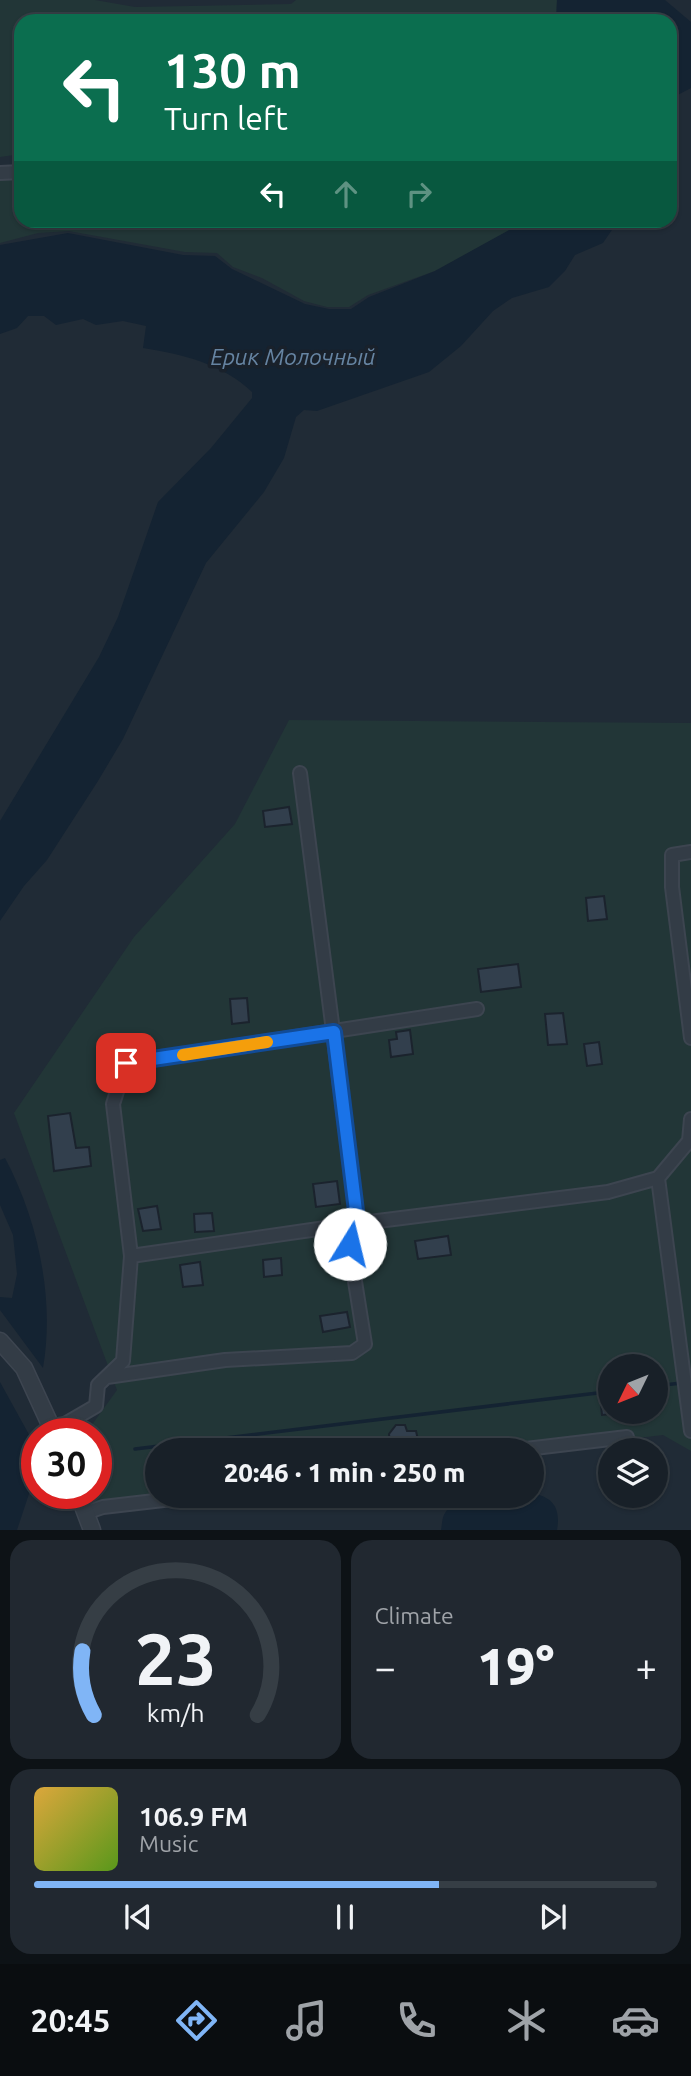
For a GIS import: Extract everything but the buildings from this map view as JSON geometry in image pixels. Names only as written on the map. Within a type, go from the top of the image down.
[{"type":"street","points":[[107,1377],[226,1360],[352,1353],[365,1344],[346,1225],[356,1211],[300,773]]},
{"type":"street","points":[[691,852],[672,855],[672,865],[691,1038]]},
{"type":"street","points":[[77,1418],[96,1406],[98,1385],[123,1362],[131,1256],[113,1104],[126,1063],[477,1009]]},
{"type":"street","points":[[131,1256],[346,1225],[608,1192],[658,1178],[689,1141],[691,1119]]},
{"type":"street","points":[[658,1178],[691,1431]]},
{"type":"street","points":[[0,1341],[24,1368],[47,1418]]},
{"type":"street","points":[[544,1447],[627,1437]]},
{"type":"street","points":[[85,1513],[103,1507],[145,1502]]},
{"type":"street","points":[[84,1509],[92,1530]]},
{"type":"green space","points":[[0,0],[95,0],[135,7],[291,4],[296,0],[557,0],[556,14],[14,14],[14,155],[0,157]]},
{"type":"green space","points":[[14,173],[14,228],[514,228],[435,271],[368,295],[349,307],[327,307],[304,301],[262,278],[233,267],[217,253],[185,252],[69,231],[38,233],[0,243],[0,174]]},
{"type":"green space","points":[[289,720],[691,723],[691,1451],[663,1435],[598,1438],[598,1443],[544,1449],[544,1438],[145,1438],[145,1496],[112,1500],[112,1418],[97,1418],[117,1390],[14,1113],[134,937],[235,824]]},
{"type":"water","points":[[557,0],[665,0],[691,22],[691,88],[677,95],[677,14],[556,14]]},
{"type":"water","name":"Ерик Молочный","points":[[513,228],[613,228],[603,243],[575,255],[565,271],[549,287],[512,298],[493,311],[461,346],[429,372],[317,411],[304,410],[296,417],[284,458],[264,492],[206,563],[123,739],[47,860],[24,886],[0,921],[0,821],[99,657],[118,617],[158,502],[211,448],[252,398],[252,392],[241,382],[215,367],[172,353],[143,348],[146,326],[123,321],[96,325],[83,319],[56,325],[44,316],[28,316],[17,328],[0,334],[0,245],[68,233],[183,255],[215,256],[232,269],[305,304],[329,309],[351,309],[369,297],[435,271]]},
{"type":"water","points":[[5,1158],[27,1207],[41,1260],[47,1315],[43,1368],[0,1310],[0,1297],[12,1298],[17,1274],[13,1235],[0,1205],[0,1160]]},
{"type":"water","points":[[0,1382],[21,1420],[21,1509],[24,1509],[17,1530],[0,1530]]},
{"type":"water","points":[[544,1497],[554,1505],[558,1522],[557,1530],[441,1530],[445,1513],[450,1508],[544,1508]]},
{"type":"waterway","points":[[668,1385],[681,1383]]},
{"type":"waterway","points":[[135,1449],[598,1393]]},
{"type":"slow traffic","points":[[183,1055],[267,1042]]},
{"type":"route","points":[[126,1063],[334,1032],[356,1211],[346,1225],[350,1244]]}]
